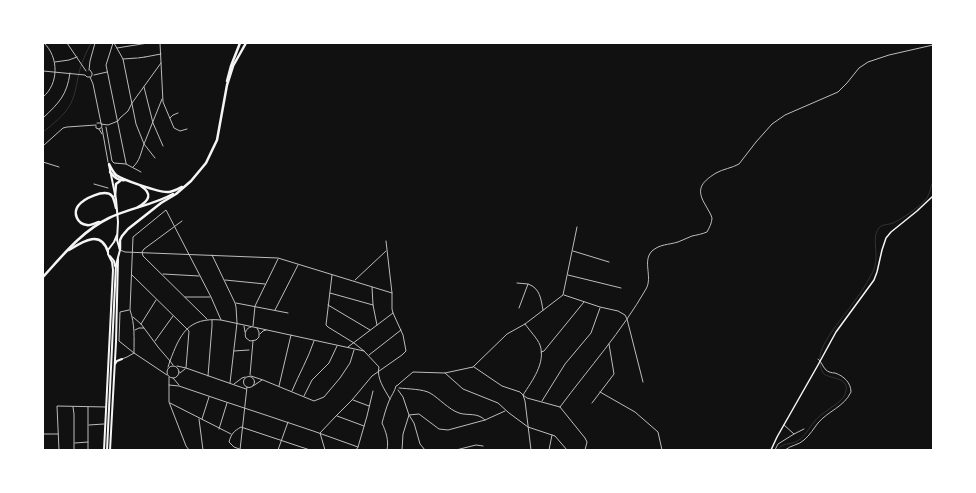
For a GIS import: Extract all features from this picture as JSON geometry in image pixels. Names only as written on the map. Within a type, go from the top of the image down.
[{"type":"highway","points":[[116,208],[112,196],[108,193],[104,193],[87,199],[77,207],[76,218],[82,224],[88,225],[166,198],[191,181],[203,167],[216,143],[228,76],[240,43]]},
{"type":"highway","points":[[227,85],[233,66],[246,43]]},
{"type":"highway","points":[[109,164],[112,171],[116,175],[139,185],[161,192],[169,192],[186,185]]},
{"type":"highway","points":[[110,172],[116,178],[127,180]]},
{"type":"highway","points":[[115,196],[116,184],[121,180]]},
{"type":"highway","points":[[135,209],[144,204],[148,198],[147,191],[139,185]]},
{"type":"highway","points":[[120,249],[122,236],[128,229],[182,188]]},
{"type":"highway","points":[[43,277],[82,235],[103,221]]},
{"type":"highway","points":[[65,252],[83,242],[94,239],[104,242],[108,252]]},
{"type":"main road","points":[[107,450],[115,270],[114,261],[108,252],[108,248],[114,242],[117,234],[118,222],[109,164]]},
{"type":"main road","points":[[771,450],[784,424],[841,325],[874,280],[886,238],[933,196]]},
{"type":"main road","points":[[115,368],[120,249],[117,234]]},
{"type":"main road","points":[[111,246],[116,245],[120,249]]},
{"type":"main road","points":[[110,256],[119,256]]},
{"type":"main road","points":[[107,450],[106,424],[113,270],[110,256]]},
{"type":"main road","points":[[107,450],[115,280],[116,265],[119,256]]},
{"type":"main road","points":[[115,356],[122,359]]},
{"type":"main road","points":[[107,450],[115,368],[116,362],[122,359]]},
{"type":"street","points":[[43,97],[53,85],[55,72],[55,62],[50,49],[44,43]]},
{"type":"street","points":[[67,43],[86,71]]},
{"type":"street","points":[[95,43],[89,70],[93,74],[90,77],[109,164]]},
{"type":"street","points":[[113,43],[123,59],[136,124],[144,144],[155,158]]},
{"type":"street","points":[[113,43],[106,65],[126,164]]},
{"type":"street","points":[[117,48],[148,43]]},
{"type":"street","points":[[160,43],[163,102],[174,128],[180,131],[187,129]]},
{"type":"street","points":[[560,407],[634,310],[647,288],[649,283],[648,262],[650,253],[664,244],[679,242],[691,236],[707,232],[711,224],[711,216],[701,198],[700,191],[702,185],[708,179],[716,173],[739,164],[765,131],[778,119],[838,92],[859,68],[868,62],[889,55],[933,45]]},
{"type":"street","points":[[123,59],[161,54]]},
{"type":"street","points":[[55,62],[77,57]]},
{"type":"street","points":[[98,129],[118,121],[128,111],[161,62]]},
{"type":"street","points":[[84,75],[86,71],[89,70]]},
{"type":"street","points":[[43,71],[70,73],[90,77]]},
{"type":"street","points":[[94,75],[108,72]]},
{"type":"street","points":[[43,118],[63,98],[68,86],[70,73]]},
{"type":"street","points":[[144,87],[153,123],[163,146]]},
{"type":"street","points":[[133,167],[139,160],[163,96]]},
{"type":"street","points":[[128,111],[133,113]]},
{"type":"street","points":[[170,118],[178,113]]},
{"type":"street","points":[[96,125],[100,118]]},
{"type":"street","points":[[97,123],[108,125]]},
{"type":"street","points":[[96,125],[96,128],[102,134]]},
{"type":"street","points":[[43,146],[60,130],[67,127],[96,125]]},
{"type":"street","points":[[106,127],[112,161],[114,163],[126,164],[141,172]]},
{"type":"street","points":[[43,162],[59,167]]},
{"type":"street","points":[[94,184],[108,188]]},
{"type":"street","points":[[134,353],[134,331],[130,310],[133,237],[166,210],[211,297],[221,320]]},
{"type":"street","points":[[142,252],[182,221]]},
{"type":"street","points":[[388,450],[388,442],[382,423],[384,413],[395,386],[398,386],[413,372],[445,373],[473,366],[507,334],[525,324],[563,295],[577,227]]},
{"type":"street","points":[[320,433],[352,400],[372,376],[406,351],[404,335],[393,313],[386,241]]},
{"type":"street","points":[[120,249],[125,252],[278,258],[392,293]]},
{"type":"street","points":[[354,281],[386,250]]},
{"type":"street","points":[[572,250],[609,262]]},
{"type":"street","points":[[119,256],[125,252]]},
{"type":"street","points":[[142,252],[143,256],[208,319]]},
{"type":"street","points":[[211,255],[235,303],[237,323],[230,383]]},
{"type":"street","points":[[253,327],[255,306],[278,258]]},
{"type":"street","points":[[275,310],[298,264]]},
{"type":"street","points":[[162,274],[200,276]]},
{"type":"street","points":[[332,274],[326,325],[354,343],[369,356],[378,367],[380,380],[390,399]]},
{"type":"street","points":[[131,275],[189,331],[186,368],[179,373],[178,376],[173,378]]},
{"type":"street","points":[[568,275],[621,288]]},
{"type":"street","points":[[224,280],[266,284]]},
{"type":"street","points":[[517,283],[532,286],[540,295],[543,310]]},
{"type":"street","points":[[519,308],[528,284]]},
{"type":"street","points":[[372,286],[373,305],[377,326]]},
{"type":"street","points":[[330,293],[373,305]]},
{"type":"street","points":[[563,295],[625,314],[643,382]]},
{"type":"street","points":[[185,297],[211,297]]},
{"type":"street","points":[[141,324],[157,300]]},
{"type":"street","points":[[541,352],[544,351],[584,302]]},
{"type":"street","points":[[235,303],[288,313]]},
{"type":"street","points":[[328,305],[371,330]]},
{"type":"street","points":[[542,402],[565,364],[591,333],[600,307]]},
{"type":"street","points":[[130,310],[120,312],[118,342],[167,374]]},
{"type":"street","points":[[348,348],[393,313]]},
{"type":"street","points":[[154,342],[173,315]]},
{"type":"street","points":[[132,317],[141,324],[174,365],[246,388],[250,388],[263,380]]},
{"type":"street","points":[[189,450],[186,446],[169,402],[169,377],[166,372],[177,342],[187,328],[208,319],[221,320],[364,351]]},
{"type":"street","points":[[208,376],[212,319]]},
{"type":"street","points":[[523,395],[536,373],[542,357],[540,346],[525,324]]},
{"type":"street","points":[[244,325],[246,338],[250,341],[258,339],[259,335],[266,330]]},
{"type":"street","points":[[245,332],[247,329],[253,327]]},
{"type":"street","points":[[253,327],[258,330],[259,335]]},
{"type":"street","points":[[134,331],[139,328],[144,328]]},
{"type":"street","points":[[369,356],[402,330]]},
{"type":"street","points":[[279,387],[292,335]]},
{"type":"street","points":[[253,341],[250,376],[254,380],[253,386]]},
{"type":"street","points":[[292,392],[309,356],[314,341]]},
{"type":"street","points":[[592,403],[614,374],[609,344]]},
{"type":"street","points":[[303,396],[312,380],[329,363],[337,345]]},
{"type":"street","points":[[234,384],[242,378],[250,376],[314,401],[324,397],[343,373],[350,363],[354,349]]},
{"type":"street","points":[[234,350],[249,350]]},
{"type":"street","points":[[122,359],[134,353]]},
{"type":"street","points":[[785,450],[805,440],[825,416],[845,402],[849,396],[851,390],[847,381],[842,376],[826,370],[821,361],[818,359]]},
{"type":"street","points":[[168,367],[174,365]]},
{"type":"street","points":[[177,366],[179,373]]},
{"type":"street","points":[[473,366],[502,386],[520,392],[527,398],[560,407],[585,438],[587,442],[584,450]]},
{"type":"street","points":[[445,373],[463,389],[498,404],[528,427],[555,436],[567,450]]},
{"type":"street","points":[[169,377],[173,378],[179,386]]},
{"type":"street","points":[[246,377],[244,379],[246,388],[242,428],[241,450],[234,447],[229,442],[231,435],[235,430],[241,427],[242,428],[310,450]]},
{"type":"street","points":[[169,385],[179,386],[358,447]]},
{"type":"street","points":[[398,386],[409,415],[414,423],[420,444],[424,450]]},
{"type":"street","points":[[395,389],[426,391],[460,414],[480,416],[486,420]]},
{"type":"street","points":[[356,450],[373,391]]},
{"type":"street","points":[[600,392],[635,412],[658,432],[662,450]]},
{"type":"street","points":[[523,395],[531,450]]},
{"type":"street","points":[[203,450],[200,419],[209,397]]},
{"type":"street","points":[[352,400],[369,406]]},
{"type":"street","points":[[169,402],[231,435]]},
{"type":"street","points":[[219,428],[228,403]]},
{"type":"street","points":[[59,450],[57,406],[107,407]]},
{"type":"street","points":[[72,406],[74,414],[74,450]]},
{"type":"street","points":[[88,407],[88,450]]},
{"type":"street","points":[[409,415],[419,414],[439,430],[448,430],[486,420],[506,410]]},
{"type":"street","points":[[402,450],[403,434],[409,415]]},
{"type":"street","points":[[336,416],[364,426]]},
{"type":"street","points":[[278,450],[288,422]]},
{"type":"street","points":[[88,425],[106,424]]},
{"type":"street","points":[[784,424],[794,434]]},
{"type":"street","points":[[775,450],[778,444],[804,429]]},
{"type":"street","points":[[320,433],[325,450]]},
{"type":"street","points":[[43,434],[58,434]]},
{"type":"street","points":[[549,450],[552,435]]},
{"type":"street","points":[[74,444],[88,442]]},
{"type":"street","points":[[456,450],[476,445],[483,446]]},
{"type":"waterway","points":[[43,132],[62,115],[71,103],[81,66],[91,43]]},
{"type":"waterway","points":[[777,450],[782,445],[796,442],[801,438],[817,418],[839,402],[845,394],[845,383],[824,374],[820,366],[821,351],[828,337],[860,293],[872,273],[876,260],[875,238],[877,231],[882,226],[897,221],[920,205],[927,198],[933,181]]}]
